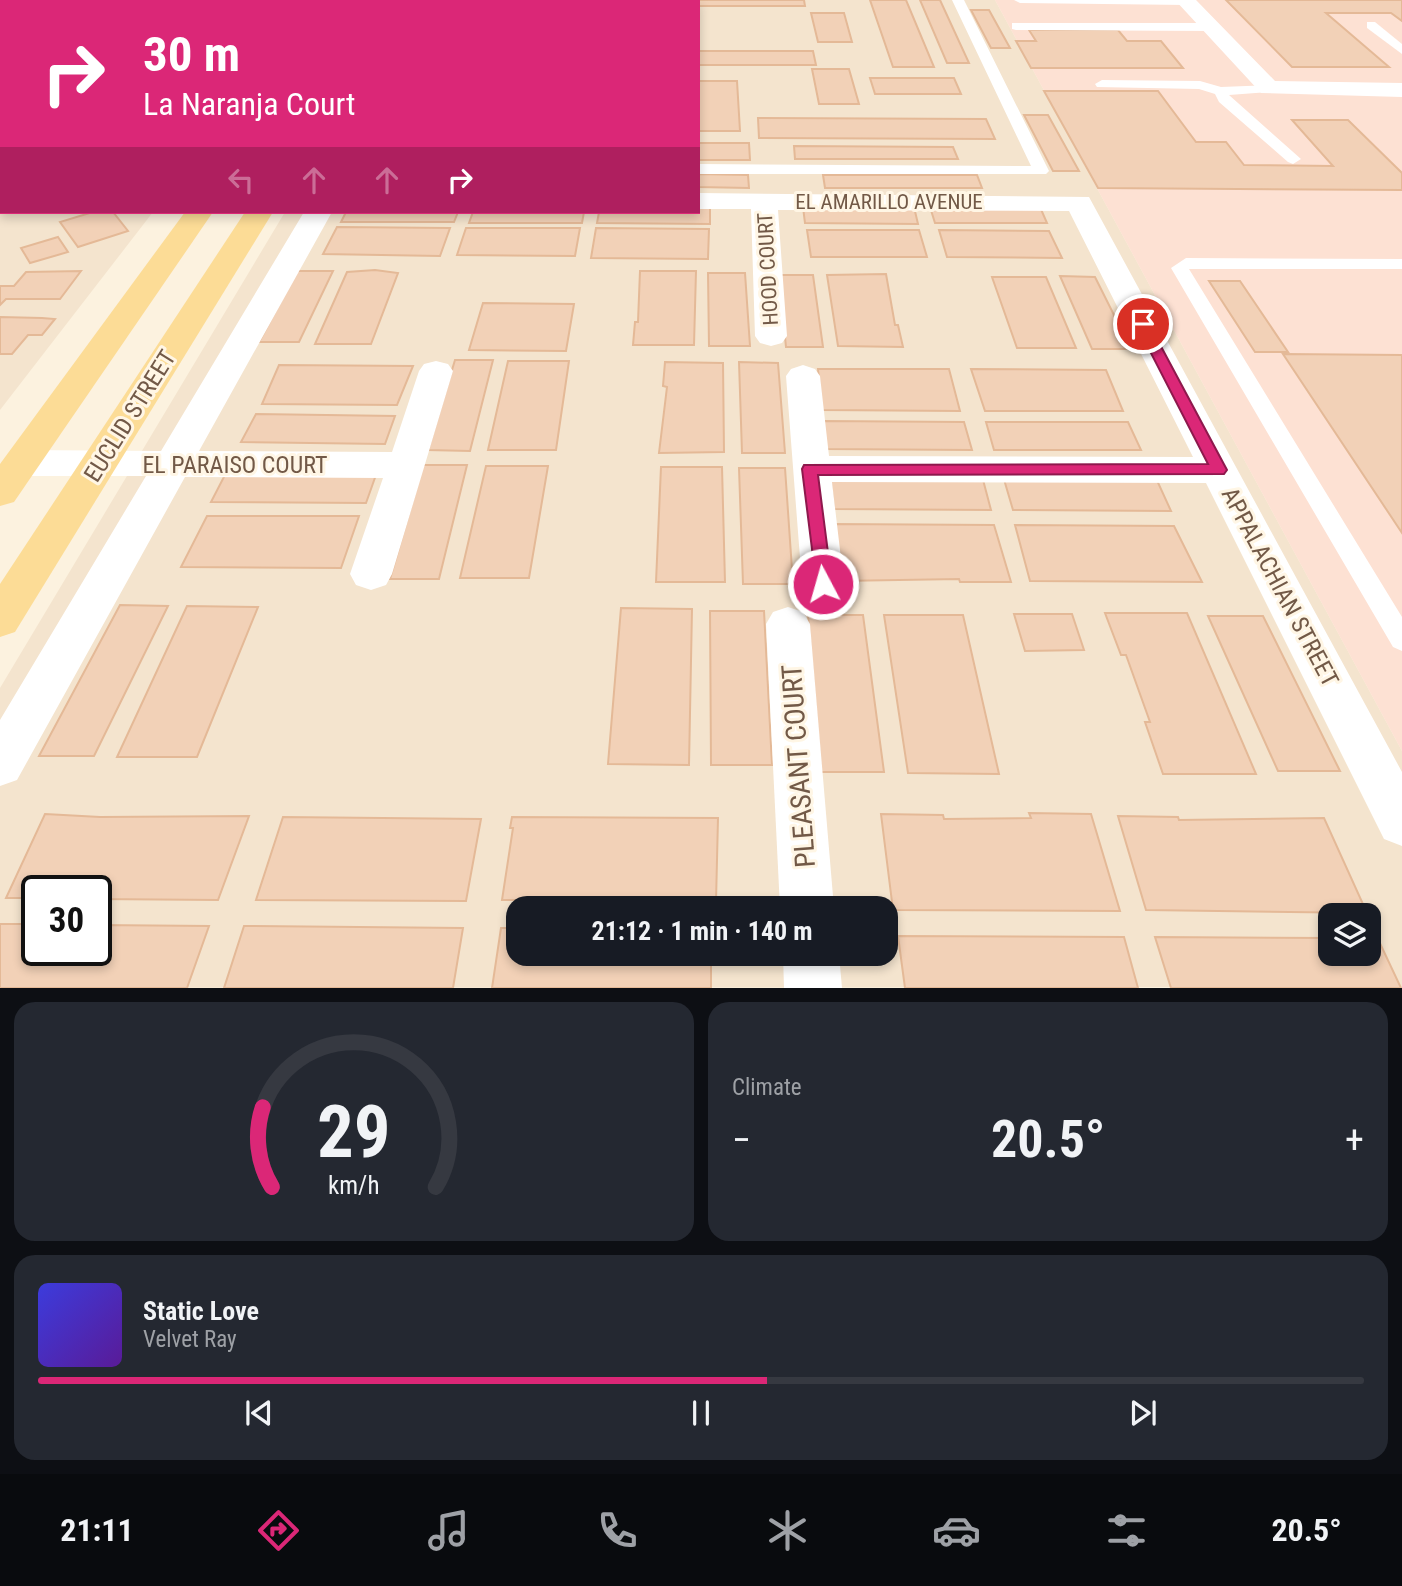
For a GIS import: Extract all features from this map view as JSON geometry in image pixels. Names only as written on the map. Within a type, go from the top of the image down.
[{"type":"main road","points":[[10,478],[199,214]]},
{"type":"main road","name":"EUCLID STREET","points":[[0,620],[258,214]]},
{"type":"street","points":[[1186,1],[1269,88],[1402,90]]},
{"type":"street","name":"EL AMARILLO AVENUE","points":[[700,201],[1079,203]]},
{"type":"street","name":"HOOD COURT","points":[[764,201],[771,336]]},
{"type":"street","name":"APPALACHIAN STREET","points":[[1079,203],[1402,822]]},
{"type":"street","points":[[0,764],[317,214]]},
{"type":"street","points":[[371,574],[436,371]]},
{"type":"street","points":[[803,376],[823,584]]},
{"type":"street","name":"EL PARAISO COURT","points":[[10,478],[100,464],[407,465]]},
{"type":"street","points":[[810,469],[1219,470]]},
{"type":"street","name":"PLEASANT COURT","points":[[788,624],[806,896]]},
{"type":"street","points":[[812,966],[813,988]]},
{"type":"lane","points":[[700,169],[1041,171],[958,0]]},
{"type":"lane","points":[[1020,0],[1186,1]]},
{"type":"lane","points":[[1371,25],[1402,50]]},
{"type":"lane","points":[[1016,26],[1211,27]]},
{"type":"lane","points":[[1102,84],[1200,85],[1220,91],[1269,88]]},
{"type":"lane","points":[[1220,91],[1224,99],[1293,159]]},
{"type":"lane","points":[[1402,264],[1186,263],[1180,268],[1402,639]]},
{"type":"shaded area","points":[[700,0],[995,0],[1402,751],[1402,987],[0,988],[0,688],[284,214],[700,214]]},
{"type":"shaded area","points":[[995,0],[1402,0],[1402,751]]},
{"type":"shaded area","points":[[0,214],[151,214],[0,410]]},
{"type":"building","points":[[700,0],[804,0],[805,6],[700,6]]},
{"type":"building","points":[[870,0],[906,0],[934,67],[893,67]]},
{"type":"building","points":[[920,0],[940,0],[969,63],[947,63]]},
{"type":"building","points":[[1226,0],[1402,0],[1402,21],[1391,13],[1326,13],[1389,67],[1292,67]]},
{"type":"building","points":[[971,10],[989,10],[1010,48],[991,48]]},
{"type":"building","points":[[811,13],[844,13],[852,42],[818,42]]},
{"type":"building","points":[[1029,30],[1118,30],[1127,41],[1161,41],[1183,68],[1031,68],[1016,41],[1036,41]]},
{"type":"building","points":[[700,51],[813,51],[816,65],[700,65]]},
{"type":"building","points":[[812,69],[849,69],[859,104],[819,104]]},
{"type":"building","points":[[870,78],[954,78],[961,94],[875,94]]},
{"type":"building","points":[[700,81],[737,81],[740,131],[700,131]]},
{"type":"building","points":[[1044,91],[1158,91],[1196,142],[1226,142],[1244,165],[1333,166],[1292,120],[1348,120],[1402,173],[1402,190],[1098,188]]},
{"type":"building","points":[[1024,115],[1048,115],[1079,171],[1053,171]]},
{"type":"building","points":[[758,118],[986,119],[995,139],[759,138]]},
{"type":"building","points":[[700,143],[749,143],[750,160],[700,160]]},
{"type":"building","points":[[794,146],[953,147],[958,159],[795,159]]},
{"type":"building","points":[[700,174],[748,175],[749,188],[700,187]]},
{"type":"building","points":[[823,175],[977,175],[982,188],[825,188]]},
{"type":"building","points":[[700,206],[710,206],[710,224],[597,223],[599,214],[700,214]]},
{"type":"building","points":[[803,207],[914,207],[918,224],[805,223]]},
{"type":"building","points":[[930,207],[1040,207],[1047,223],[935,223]]},
{"type":"building","points":[[86,214],[115,214],[128,231],[78,247],[60,222]]},
{"type":"building","points":[[345,214],[457,214],[454,222],[341,222]]},
{"type":"building","points":[[472,214],[584,214],[582,223],[469,223]]},
{"type":"building","points":[[337,227],[450,228],[440,256],[323,254]]},
{"type":"building","points":[[466,228],[580,228],[575,256],[457,255]]},
{"type":"building","points":[[596,228],[709,229],[708,259],[591,258]]},
{"type":"building","points":[[807,230],[919,230],[927,257],[811,257]]},
{"type":"building","points":[[939,230],[1049,231],[1062,258],[947,257]]},
{"type":"building","points":[[58,237],[68,252],[30,263],[21,248]]},
{"type":"building","points":[[375,270],[398,273],[371,344],[315,344],[347,272]]},
{"type":"building","points":[[81,271],[60,299],[6,299],[0,305],[0,286],[14,286],[26,272]]},
{"type":"building","points":[[297,271],[333,271],[299,342],[259,342]]},
{"type":"building","points":[[640,271],[696,271],[694,345],[633,345],[635,322],[638,322]]},
{"type":"building","points":[[708,273],[745,273],[750,346],[709,346]]},
{"type":"building","points":[[886,274],[895,325],[898,325],[903,347],[838,346],[827,275]]},
{"type":"building","points":[[779,275],[813,275],[823,347],[786,347]]},
{"type":"building","points":[[1060,276],[1095,277],[1131,349],[1092,349]]},
{"type":"building","points":[[992,277],[1046,277],[1076,348],[1017,348]]},
{"type":"building","points":[[1209,281],[1240,281],[1288,352],[1255,352]]},
{"type":"building","points":[[483,303],[574,304],[566,351],[469,350]]},
{"type":"building","points":[[0,317],[55,319],[42,335],[28,335],[12,354],[0,354]]},
{"type":"building","points":[[1283,354],[1402,355],[1402,533]]},
{"type":"building","points":[[455,360],[493,360],[470,451],[428,450]]},
{"type":"building","points":[[508,361],[569,361],[556,450],[488,450]]},
{"type":"building","points":[[665,362],[723,363],[724,452],[659,453],[667,387],[663,386]]},
{"type":"building","points":[[739,362],[778,363],[785,453],[742,453]]},
{"type":"building","points":[[279,365],[413,366],[397,405],[262,404]]},
{"type":"building","points":[[818,369],[949,369],[960,411],[822,410]]},
{"type":"building","points":[[971,369],[1106,370],[1123,411],[985,411]]},
{"type":"building","points":[[256,414],[395,416],[385,444],[241,442]]},
{"type":"building","points":[[821,421],[964,422],[972,450],[825,449]]},
{"type":"building","points":[[986,422],[1128,422],[1141,450],[994,450]]},
{"type":"building","points":[[423,465],[467,465],[439,579],[390,579]]},
{"type":"building","points":[[486,466],[548,466],[529,578],[460,578]]},
{"type":"building","points":[[661,467],[722,467],[725,582],[656,582]]},
{"type":"building","points":[[739,468],[785,468],[793,584],[743,584]]},
{"type":"building","points":[[227,471],[377,472],[366,503],[211,502]]},
{"type":"building","points":[[830,475],[982,476],[991,510],[834,509]]},
{"type":"building","points":[[1003,476],[1155,476],[1171,511],[1013,510]]},
{"type":"building","points":[[207,516],[359,516],[341,568],[181,567]]},
{"type":"building","points":[[831,524],[994,525],[1011,582],[960,582],[959,579],[839,581]]},
{"type":"building","points":[[1015,525],[1174,526],[1202,582],[1030,581]]},
{"type":"building","points":[[120,605],[168,606],[94,756],[39,756]]},
{"type":"building","points":[[187,606],[258,607],[197,757],[117,757]]},
{"type":"building","points":[[621,608],[692,609],[689,765],[608,764]]},
{"type":"building","points":[[710,611],[764,611],[772,765],[711,765]]},
{"type":"building","points":[[1105,613],[1187,613],[1256,774],[1163,774],[1145,722],[1150,722],[1126,655],[1121,655]]},
{"type":"building","points":[[1014,614],[1072,614],[1084,650],[1025,651]]},
{"type":"building","points":[[808,615],[863,615],[884,772],[821,772]]},
{"type":"building","points":[[884,615],[963,615],[999,774],[908,773]]},
{"type":"building","points":[[1208,616],[1263,616],[1340,771],[1278,771]]},
{"type":"building","points":[[1029,813],[1091,814],[1120,911],[898,910],[898,896],[891,896],[881,814],[943,815],[944,819],[1031,818]]},
{"type":"building","points":[[45,814],[100,817],[249,816],[218,900],[112,899],[112,875],[21,875],[21,898],[6,898]]},
{"type":"building","points":[[1118,816],[1178,817],[1179,820],[1324,818],[1362,903],[1318,903],[1318,912],[1146,910]]},
{"type":"building","points":[[283,817],[481,819],[466,901],[256,900]]},
{"type":"building","points":[[512,817],[718,818],[716,896],[506,896],[506,900],[502,900],[513,828],[510,828]]},
{"type":"building","points":[[0,924],[21,924],[21,966],[112,966],[112,925],[209,926],[187,988],[0,988]]},
{"type":"building","points":[[244,926],[463,928],[453,988],[224,988]]},
{"type":"building","points":[[501,928],[506,928],[506,966],[711,966],[711,988],[492,988]]},
{"type":"building","points":[[898,936],[1124,937],[1138,988],[905,988]]},
{"type":"building","points":[[1155,937],[1318,938],[1318,966],[1381,966],[1381,945],[1401,988],[1171,988]]},
{"type":"route","points":[[823,584],[810,469],[1219,470],[1143,324]]}]
